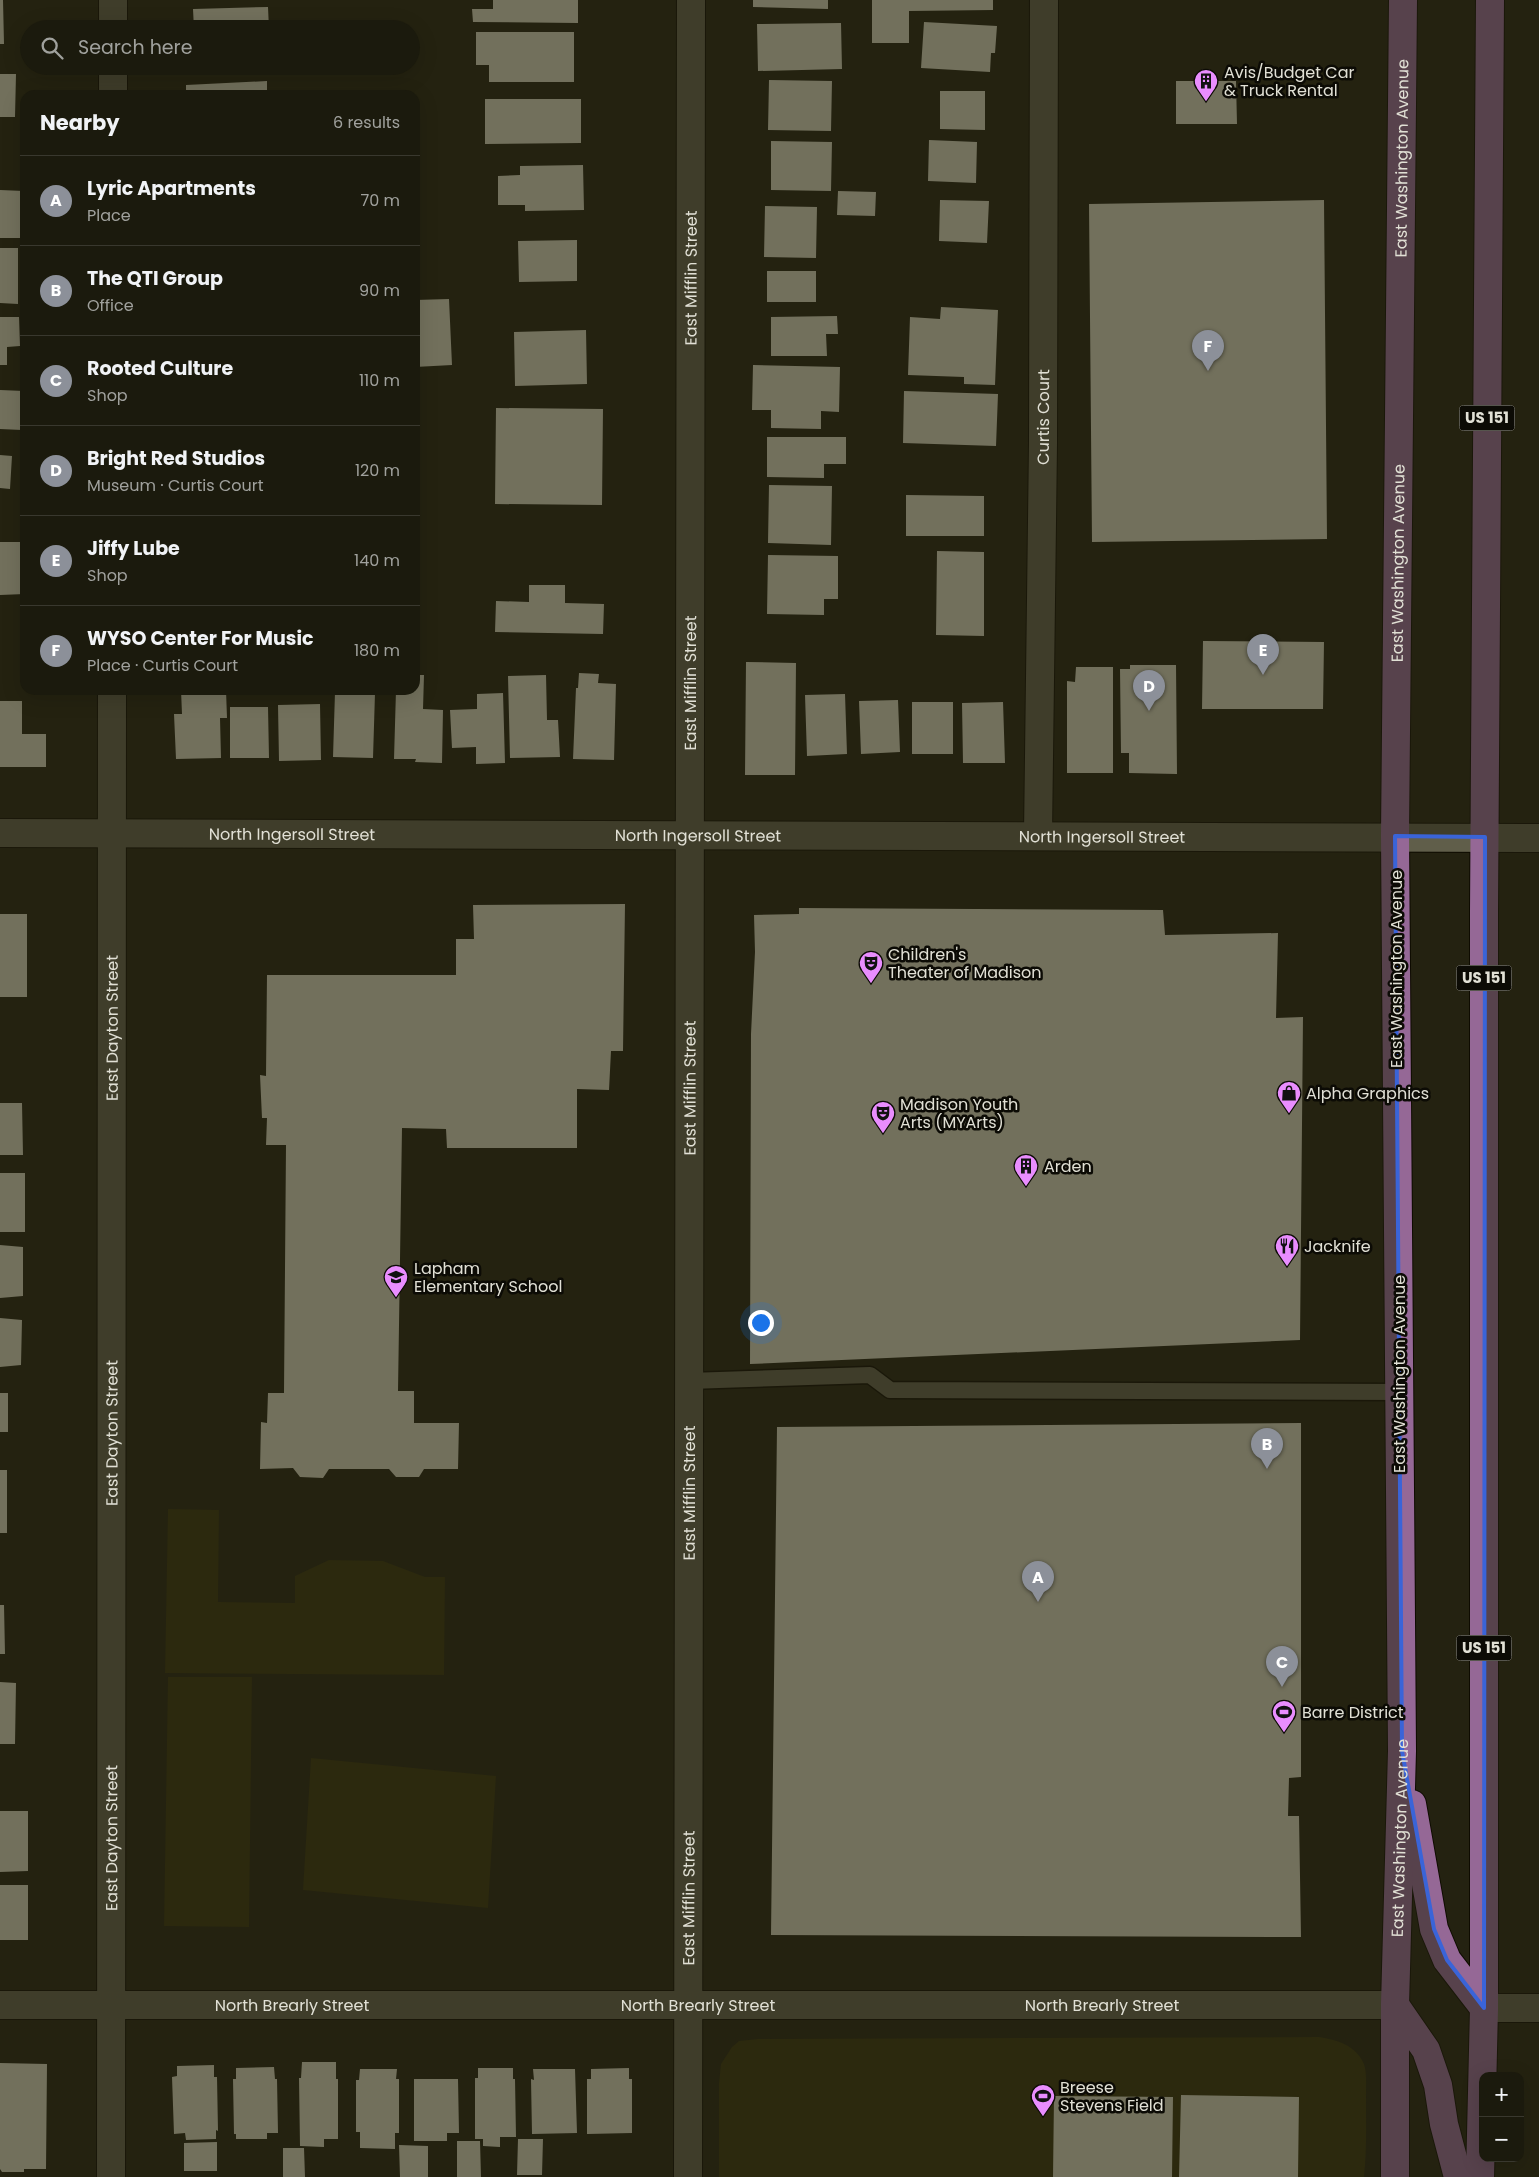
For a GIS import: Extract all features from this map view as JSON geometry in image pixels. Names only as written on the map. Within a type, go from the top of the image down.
[{"type":"main road","name":"East Washington Avenue","points":[[1395,2177],[1395,2005],[1402,1751],[1395,836],[1403,0]]},
{"type":"main road","name":"US 151","points":[[1480,2177],[1484,2008],[1485,837],[1490,0]]},
{"type":"main road","points":[[1402,1751],[1434,1929],[1447,1960],[1484,2008]]},
{"type":"main road","points":[[1395,2005],[1426,2050],[1438,2085],[1444,2124],[1458,2177]]},
{"type":"street","points":[[113,0],[113,20]]},
{"type":"street","name":"East Mifflin Street","points":[[688,2177],[691,0]]},
{"type":"street","name":"Curtis Court","points":[[1038,835],[1043,443],[1044,0]]},
{"type":"street","points":[[113,75],[113,90]]},
{"type":"street","name":"East Dayton Street","points":[[110,2177],[112,2004],[112,695]]},
{"type":"street","name":"North Ingersoll Street","points":[[0,833],[1395,836],[1539,838]]},
{"type":"street","name":"North Brearly Street","points":[[0,2005],[1395,2005]]},
{"type":"street","points":[[1484,2008],[1539,2008]]},
{"type":"lane","points":[[689,1380],[870,1375],[890,1390],[1399,1392]]},
{"type":"highlighted area","points":[[1395,836],[1485,837],[1484,2008],[1447,1960],[1434,1929],[1402,1751]]},
{"type":"shaded area","points":[[168,1509],[219,1510],[218,1602],[295,1603],[295,1576],[329,1560],[383,1561],[425,1577],[445,1577],[444,1675],[165,1673]]},
{"type":"shaded area","points":[[168,1677],[252,1677],[249,1927],[164,1926]]},
{"type":"shaded area","points":[[311,1758],[496,1776],[488,1908],[303,1890]]},
{"type":"shaded area","name":"Breese Stevens Field","points":[[1319,2037],[1339,2042],[1351,2048],[1364,2064],[1366,2071],[1366,2157],[1364,2177],[719,2177],[719,2083],[721,2064],[732,2047],[739,2041],[758,2039]]},
{"type":"building","points":[[0,0],[3,0],[4,44],[0,44]]},
{"type":"building","points":[[493,0],[578,0],[578,23],[473,22],[472,9],[493,9]]},
{"type":"building","points":[[753,0],[828,0],[828,9],[753,7]]},
{"type":"building","points":[[872,0],[993,0],[993,10],[909,11],[909,43],[872,43]]},
{"type":"building","points":[[268,7],[269,20],[194,20],[193,9]]},
{"type":"building","points":[[924,22],[997,26],[995,53],[991,53],[990,72],[921,68]]},
{"type":"building","points":[[841,23],[842,69],[758,71],[757,24]]},
{"type":"building","points":[[476,32],[574,32],[574,82],[489,82],[489,65],[476,65]]},
{"type":"building","points":[[0,74],[16,74],[15,117],[0,117]]},
{"type":"building","points":[[769,80],[832,81],[831,131],[768,130]]},
{"type":"building","points":[[267,81],[267,90],[186,90],[186,85]]},
{"type":"building","name":"Avis/Budget Car & Truck Rental","points":[[1176,81],[1236,81],[1237,124],[1176,124]]},
{"type":"building","points":[[940,91],[985,91],[985,130],[940,129]]},
{"type":"building","points":[[485,99],[581,99],[581,143],[485,144]]},
{"type":"building","points":[[929,140],[977,142],[976,183],[928,181]]},
{"type":"building","points":[[771,141],[832,142],[831,191],[771,190]]},
{"type":"building","points":[[583,165],[584,210],[525,211],[525,205],[498,205],[498,176],[520,175],[520,166]]},
{"type":"building","points":[[0,190],[20,191],[20,238],[0,238]]},
{"type":"building","points":[[838,191],[876,192],[875,216],[837,215]]},
{"type":"building","points":[[940,200],[989,201],[987,243],[939,241]]},
{"type":"building","points":[[1324,200],[1327,539],[1092,542],[1089,204]]},
{"type":"building","points":[[765,206],[817,207],[816,258],[764,257]]},
{"type":"building","points":[[577,240],[577,281],[519,282],[518,241]]},
{"type":"building","points":[[0,248],[18,248],[18,304],[0,303]]},
{"type":"building","points":[[767,271],[816,271],[816,302],[767,302]]},
{"type":"building","points":[[449,299],[452,365],[420,367],[420,300]]},
{"type":"building","points":[[941,307],[998,310],[995,385],[964,384],[964,377],[908,375],[910,317],[940,319]]},
{"type":"building","points":[[837,316],[838,334],[826,334],[827,356],[771,356],[771,317]]},
{"type":"building","points":[[0,317],[19,317],[20,346],[7,347],[7,365],[0,365]]},
{"type":"building","points":[[586,330],[587,384],[515,386],[514,332]]},
{"type":"building","points":[[753,365],[840,367],[839,412],[821,411],[821,429],[771,428],[771,410],[752,410]]},
{"type":"building","points":[[0,390],[20,391],[20,430],[0,429]]},
{"type":"building","points":[[904,391],[998,394],[996,446],[903,443]]},
{"type":"building","points":[[496,408],[603,409],[602,505],[495,504]]},
{"type":"building","points":[[767,437],[846,437],[846,464],[824,464],[824,478],[767,477]]},
{"type":"building","points":[[0,455],[12,456],[10,489],[0,488]]},
{"type":"building","points":[[769,485],[832,486],[831,545],[768,543]]},
{"type":"building","points":[[906,495],[984,496],[984,536],[906,536]]},
{"type":"building","points":[[0,542],[20,542],[20,594],[0,595]]},
{"type":"building","points":[[937,551],[984,552],[984,636],[936,635]]},
{"type":"building","points":[[768,555],[838,556],[838,599],[824,599],[824,615],[767,614]]},
{"type":"building","points":[[529,585],[565,585],[565,603],[604,604],[603,634],[495,632],[496,601],[529,602]]},
{"type":"building","points":[[1203,641],[1324,642],[1323,709],[1202,709]]},
{"type":"building","points":[[746,662],[796,663],[795,775],[745,775]]},
{"type":"building","points":[[1130,665],[1176,665],[1177,774],[1129,773],[1129,753],[1121,753],[1120,669],[1130,669]]},
{"type":"building","points":[[1076,667],[1113,667],[1113,773],[1067,773],[1067,681],[1075,682]]},
{"type":"building","points":[[579,673],[599,674],[598,683],[616,684],[614,760],[573,759],[576,688],[578,688]]},
{"type":"building","points":[[420,675],[424,675],[423,709],[443,710],[442,763],[415,762],[416,759],[394,759],[396,695],[420,695]]},
{"type":"building","points":[[546,675],[547,720],[558,720],[560,757],[510,758],[508,676]]},
{"type":"building","points":[[503,693],[505,763],[476,764],[476,747],[452,748],[450,710],[477,709],[477,694]]},
{"type":"building","points":[[845,694],[847,754],[807,756],[805,695]]},
{"type":"building","points":[[181,695],[226,695],[227,718],[220,718],[221,758],[176,759],[174,714],[182,714]]},
{"type":"building","points":[[335,695],[375,695],[373,758],[333,757]]},
{"type":"building","points":[[898,700],[900,752],[861,754],[859,701]]},
{"type":"building","points":[[0,701],[22,701],[22,734],[46,734],[46,767],[0,767]]},
{"type":"building","points":[[912,702],[953,702],[953,754],[912,754]]},
{"type":"building","points":[[1003,702],[1005,763],[963,763],[962,703]]},
{"type":"building","points":[[320,704],[321,760],[279,761],[278,705]]},
{"type":"building","points":[[230,707],[268,707],[269,758],[230,758]]},
{"type":"building","points":[[625,904],[623,1051],[611,1051],[609,1090],[577,1089],[577,1148],[447,1148],[446,1129],[402,1128],[398,1391],[414,1391],[414,1423],[459,1423],[458,1469],[424,1469],[419,1477],[396,1477],[389,1469],[329,1469],[323,1478],[300,1477],[293,1468],[260,1469],[261,1422],[267,1423],[268,1393],[284,1393],[286,1145],[266,1145],[267,1118],[262,1118],[260,1075],[266,1076],[267,975],[456,975],[456,939],[474,939],[473,905]]},
{"type":"building","name":"Arden","points":[[799,908],[1163,910],[1165,935],[1278,933],[1276,1018],[1303,1017],[1300,1340],[750,1364],[751,1034],[755,952],[754,915],[799,914]]},
{"type":"building","points":[[0,914],[27,914],[27,997],[0,997]]},
{"type":"building","points":[[0,1103],[22,1103],[23,1155],[0,1155]]},
{"type":"building","points":[[0,1173],[25,1173],[25,1232],[0,1232]]},
{"type":"building","points":[[0,1245],[23,1247],[23,1296],[0,1298]]},
{"type":"building","points":[[0,1318],[22,1320],[21,1365],[0,1367]]},
{"type":"building","points":[[0,1393],[8,1393],[8,1432],[0,1432]]},
{"type":"building","points":[[1301,1423],[1301,1777],[1289,1778],[1288,1816],[1299,1816],[1301,1937],[771,1935],[777,1427]]},
{"type":"building","points":[[0,1470],[7,1470],[7,1533],[0,1533]]},
{"type":"building","points":[[0,1605],[4,1605],[5,1654],[0,1654]]},
{"type":"building","points":[[0,1682],[16,1683],[15,1744],[0,1744]]},
{"type":"building","points":[[0,1811],[28,1811],[28,1871],[0,1872]]},
{"type":"building","points":[[0,1885],[28,1885],[28,1940],[0,1940]]},
{"type":"building","points":[[302,2062],[336,2062],[336,2079],[338,2079],[338,2139],[324,2139],[324,2147],[300,2146],[299,2078],[301,2078]]},
{"type":"building","points":[[0,2063],[47,2064],[46,2169],[2,2172],[0,2169]]},
{"type":"building","points":[[214,2065],[214,2077],[217,2077],[218,2131],[216,2130],[216,2139],[186,2140],[185,2133],[174,2134],[172,2077],[177,2076],[177,2066]]},
{"type":"building","points":[[274,2067],[275,2079],[277,2079],[278,2133],[267,2133],[267,2139],[236,2139],[236,2134],[234,2134],[233,2079],[236,2079],[236,2068]]},
{"type":"building","points":[[478,2068],[513,2068],[513,2079],[515,2079],[516,2137],[500,2137],[500,2147],[483,2146],[483,2139],[475,2139],[475,2078],[478,2078]]},
{"type":"building","points":[[629,2068],[629,2079],[632,2079],[632,2133],[587,2134],[587,2079],[591,2079],[591,2069]]},
{"type":"building","points":[[360,2069],[397,2069],[396,2079],[399,2079],[399,2133],[395,2133],[395,2149],[360,2148],[360,2132],[356,2132],[356,2080],[359,2080]]},
{"type":"building","points":[[533,2069],[575,2069],[577,2133],[532,2134],[531,2079],[534,2080]]},
{"type":"building","points":[[414,2079],[458,2079],[459,2133],[447,2133],[447,2141],[414,2141]]},
{"type":"building","points":[[1181,2095],[1299,2097],[1298,2177],[1179,2177]]},
{"type":"building","points":[[1054,2096],[1173,2097],[1172,2177],[1053,2177]]},
{"type":"building","points":[[518,2139],[543,2139],[542,2175],[517,2175]]},
{"type":"building","points":[[457,2141],[480,2141],[481,2177],[457,2177]]},
{"type":"building","points":[[217,2142],[217,2171],[184,2171],[184,2143]]},
{"type":"building","points":[[399,2145],[428,2146],[428,2177],[400,2177]]},
{"type":"building","points":[[283,2148],[304,2148],[305,2177],[283,2177]]},
{"type":"place","name":"Avis/Budget Car & Truck Rental","points":[[1206,102]]},
{"type":"place","name":"WYSO Center For Music","points":[[1208,371]]},
{"type":"place","name":"Jiffy Lube","points":[[1263,675]]},
{"type":"place","name":"Bright Red Studios","points":[[1149,711]]},
{"type":"place","name":"Children's Theater of Madison","points":[[871,984]]},
{"type":"place","name":"Alpha Graphics","points":[[1289,1114]]},
{"type":"place","name":"Madison Youth Arts (MYArts)","points":[[883,1134]]},
{"type":"place","name":"Arden","points":[[1026,1187]]},
{"type":"place","name":"Jacknife","points":[[1287,1267]]},
{"type":"place","name":"Lapham Elementary School","points":[[396,1298]]},
{"type":"place","name":"The QTI Group","points":[[1267,1469]]},
{"type":"place","name":"Lyric Apartments","points":[[1038,1602]]},
{"type":"place","name":"Rooted Culture","points":[[1282,1687]]},
{"type":"place","name":"Barre District","points":[[1284,1733]]},
{"type":"place","name":"Breese Stevens Field","points":[[1043,2117]]}]
